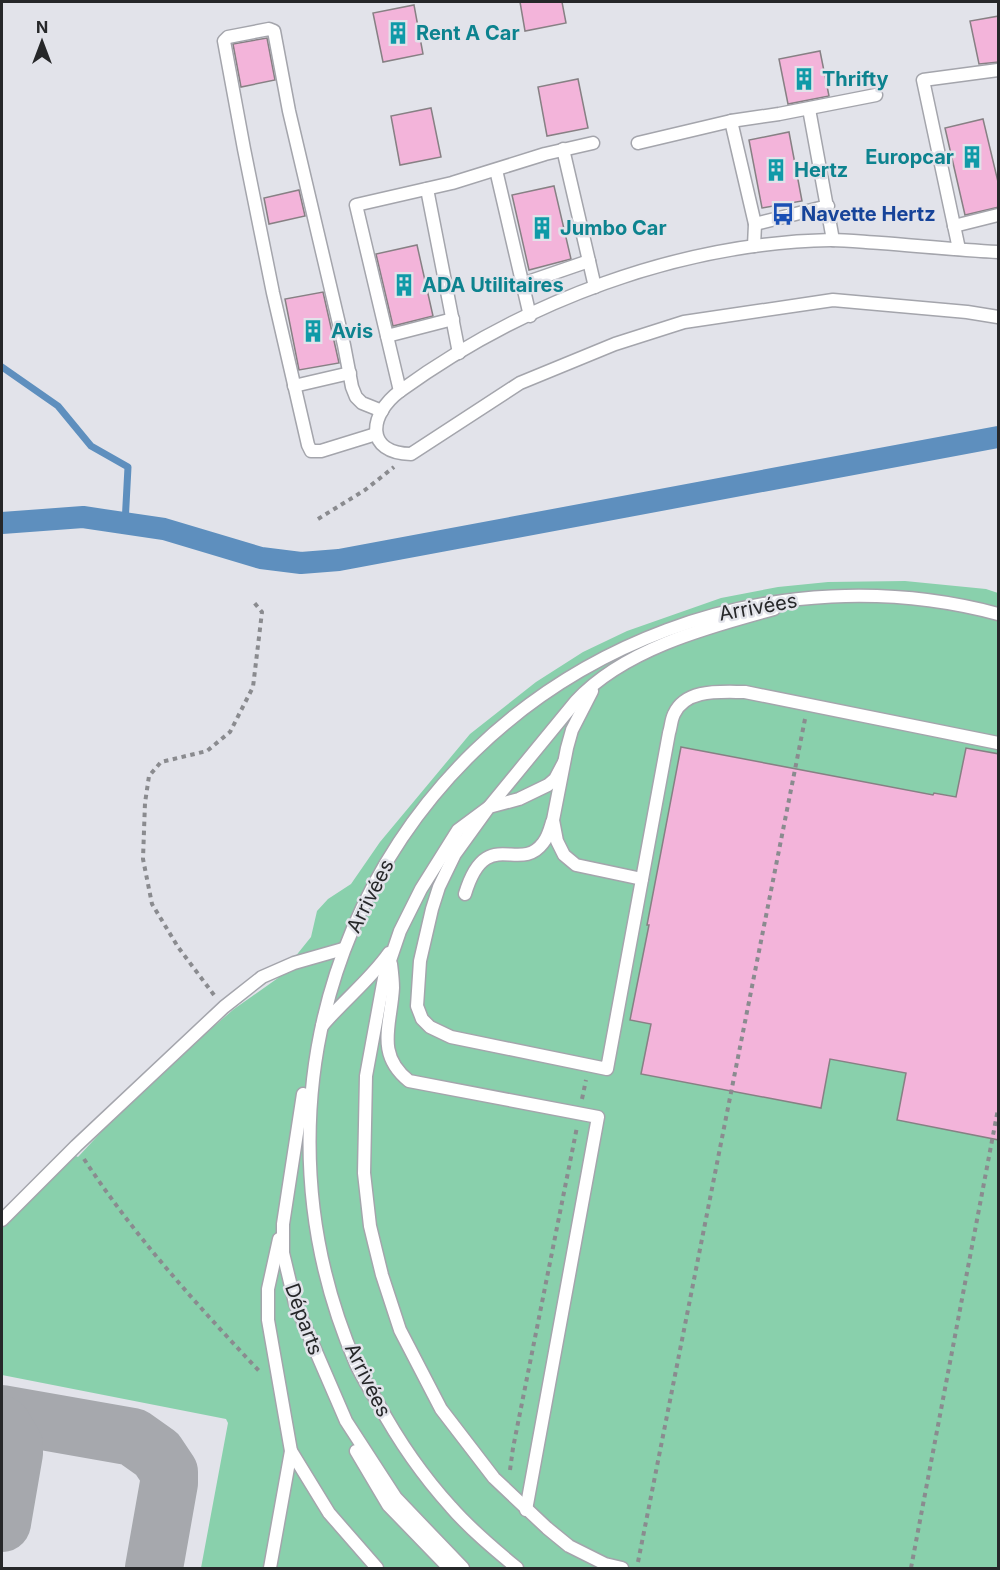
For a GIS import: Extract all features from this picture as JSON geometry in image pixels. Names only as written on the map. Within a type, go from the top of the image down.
[{"type":"lane","points":[[376,434],[321,451],[311,451],[308,445],[244,149],[224,41],[228,37],[269,29],[274,31],[289,111],[356,397],[362,403],[382,411]]},
{"type":"lane","points":[[959,249],[923,80],[999,70]]},
{"type":"lane","points":[[638,143],[731,121],[809,109],[876,95]]},
{"type":"lane","points":[[809,109],[833,240]]},
{"type":"lane","points":[[731,121],[755,224],[754,246]]},
{"type":"lane","points":[[400,391],[356,205],[427,189],[563,149],[593,143]]},
{"type":"lane","points":[[563,149],[595,287]]},
{"type":"lane","points":[[496,170],[530,316]]},
{"type":"lane","points":[[427,189],[459,353]]},
{"type":"lane","points":[[755,224],[828,206]]},
{"type":"lane","points":[[954,226],[999,214]]},
{"type":"lane","points":[[999,252],[833,240],[754,246],[681,259],[595,287],[530,316],[459,353],[400,391],[377,418],[376,434],[385,448],[394,454],[411,454],[520,383],[615,344],[684,322],[833,300],[999,317]]},
{"type":"lane","points":[[522,284],[589,261]]},
{"type":"lane","points":[[387,336],[453,319]]},
{"type":"lane","points":[[294,386],[350,373]]},
{"type":"lane","name":"Arrivées","points":[[517,1569],[452,1508],[398,1440],[357,1365],[327,1284],[311,1199],[309,1113],[320,1028],[330,988],[343,950],[368,893],[400,839],[438,789],[481,744],[529,704],[581,670],[637,642],[695,620],[756,605],[818,597],[875,596],[920,599],[999,614]]},
{"type":"lane","points":[[818,597],[708,627],[654,648],[608,675],[576,701],[489,807],[455,854],[439,887],[420,961],[417,1006],[430,1027],[451,1037],[607,1069],[669,733],[676,710],[693,696],[710,692],[745,692],[999,743]]},
{"type":"lane","points":[[465,894],[469,882],[484,859],[493,854],[529,854],[545,842],[553,820],[572,730],[595,685]]},
{"type":"lane","points":[[564,762],[555,779],[548,785],[519,799],[489,807],[466,823],[447,846],[421,889],[396,943],[379,999],[366,1076],[364,1173],[370,1226],[382,1275],[400,1330],[441,1409],[494,1478],[526,1509],[569,1546],[622,1569]]},
{"type":"lane","points":[[553,820],[557,842],[564,855],[576,865],[642,879]]},
{"type":"lane","points":[[320,1028],[340,1004],[362,986],[396,943]]},
{"type":"lane","points":[[2,1220],[76,1146],[224,1007],[262,977],[294,963],[343,950]]},
{"type":"lane","points":[[391,960],[393,987],[386,1043],[394,1066],[409,1081],[598,1117],[526,1509]]},
{"type":"lane","name":"Départs","points":[[320,1028],[308,1063],[283,1224],[283,1253],[295,1303],[346,1421],[396,1498],[463,1569]]},
{"type":"lane","points":[[283,1224],[271,1270],[267,1299],[268,1320],[291,1450],[329,1513],[378,1569]]},
{"type":"lane","points":[[295,1303],[346,1433],[388,1504],[449,1569]]},
{"type":"lane","points":[[270,1569],[291,1450]]},
{"type":"path","points":[[318,519],[364,490],[411,454]]},
{"type":"path","points":[[224,1007],[178,947],[152,904],[143,859],[145,802],[149,776],[161,762],[207,751],[230,732],[253,687],[262,612],[252,600]]},
{"type":"path","points":[[637,1569],[808,704]]},
{"type":"path","points":[[911,1569],[999,1109]]},
{"type":"path","points":[[76,1146],[108,1195],[145,1243],[200,1307],[280,1393]]},
{"type":"green space","points":[[905,581],[986,589],[998,593],[998,1568],[201,1568],[228,1423],[226,1419],[2,1375],[2,1224],[76,1156],[78,1157],[142,1088],[234,1009],[278,978],[311,937],[317,911],[328,899],[351,884],[380,842],[470,734],[536,682],[583,652],[627,631],[721,598],[778,587],[828,582]]},
{"type":"building","points":[[520,2],[562,2],[566,23],[525,31]]},
{"type":"building","name":"Rent A Car","points":[[414,5],[423,54],[383,62],[373,13]]},
{"type":"building","points":[[999,16],[999,62],[979,64],[970,21]]},
{"type":"building","points":[[267,38],[275,80],[241,87],[233,44]]},
{"type":"building","name":"Thrifty","points":[[820,51],[829,96],[788,104],[779,59]]},
{"type":"building","points":[[578,79],[588,128],[547,136],[538,87]]},
{"type":"building","points":[[431,108],[441,157],[400,165],[391,116]]},
{"type":"building","name":"Europcar","points":[[983,119],[999,186],[999,207],[965,215],[945,128]]},
{"type":"building","name":"Hertz","points":[[789,132],[802,201],[762,208],[749,140]]},
{"type":"building","name":"Jumbo Car","points":[[554,186],[571,259],[529,270],[512,195]]},
{"type":"building","points":[[299,190],[305,216],[269,224],[264,198]]},
{"type":"building","name":"ADA Utilitaires","points":[[417,245],[433,316],[393,326],[376,254]]},
{"type":"building","name":"Avis","points":[[323,292],[339,363],[299,370],[285,299]]},
{"type":"building","points":[[681,747],[933,795],[934,793],[956,797],[966,748],[999,754],[999,1140],[897,1120],[906,1073],[830,1059],[821,1108],[641,1074],[651,1024],[630,1020]]},
{"type":"waterway","points":[[2,367],[58,406],[91,446],[128,467],[125,524]]},
{"type":"waterway","points":[[2,523],[83,517],[164,529],[261,558],[301,563],[339,560],[998,437]]},
{"type":"taxiway","points":[[2,1414],[133,1437],[157,1454],[169,1472],[169,1483],[154,1568]]},
{"type":"taxiway","points":[[2,1425],[14,1445],[2,1523]]},
{"type":"place","name":"Rent A Car","points":[[398,33]]},
{"type":"place","name":"Thrifty","points":[[804,79]]},
{"type":"place","name":"Europcar","points":[[972,157]]},
{"type":"place","name":"Hertz","points":[[776,170]]},
{"type":"place","name":"Navette Hertz","points":[[783,214]]},
{"type":"place","name":"Jumbo Car","points":[[542,228]]},
{"type":"place","name":"ADA Utilitaires","points":[[404,285]]},
{"type":"place","name":"Avis","points":[[313,331]]}]
